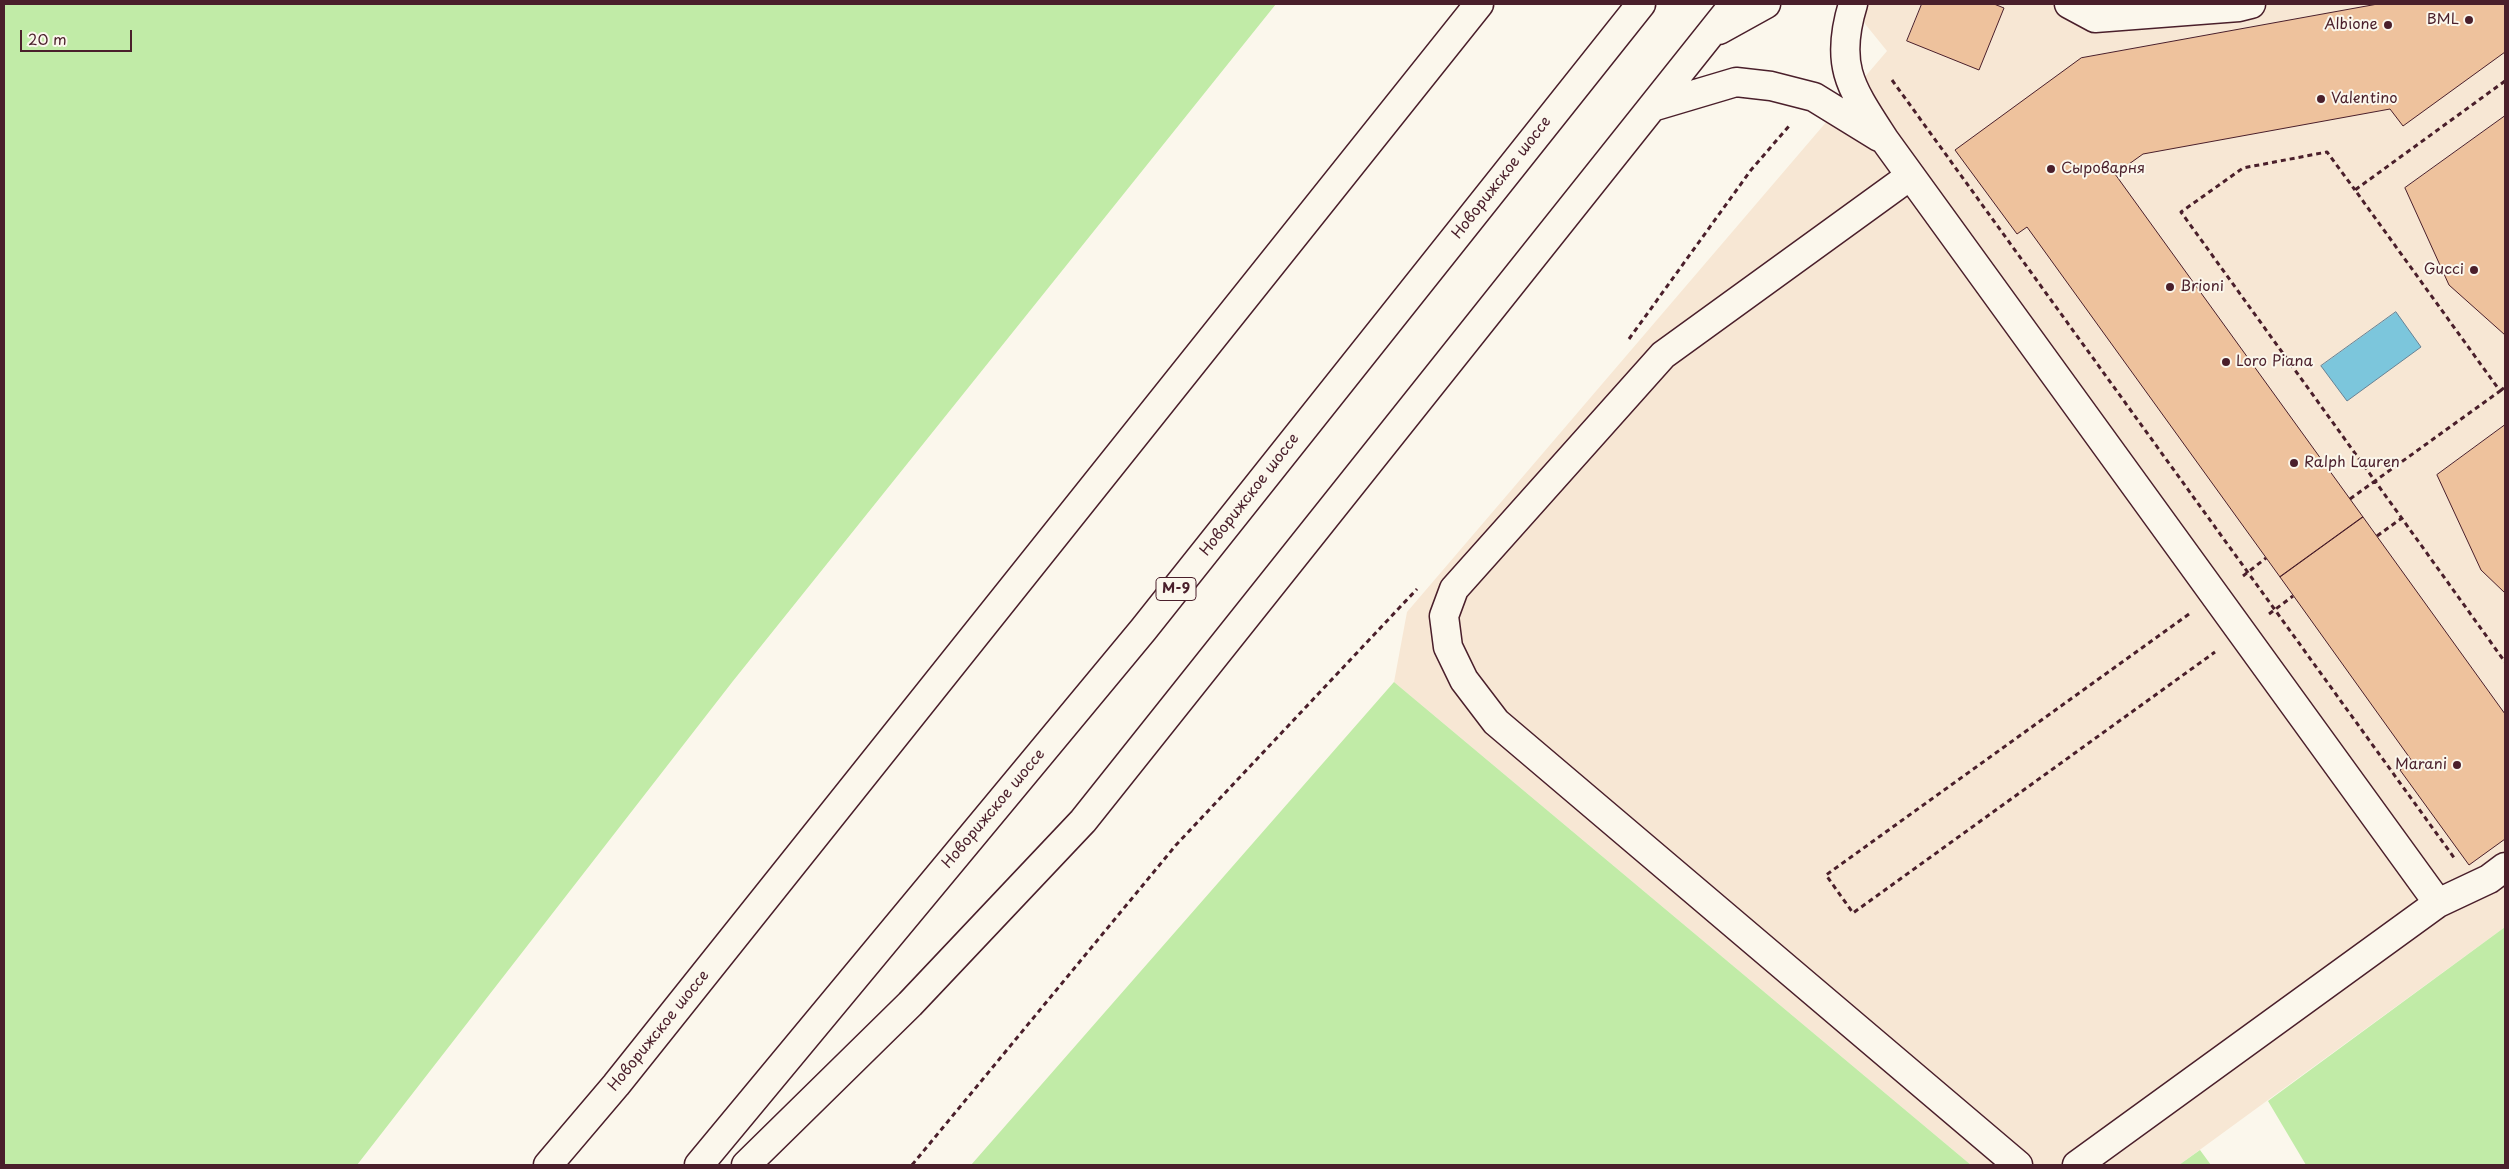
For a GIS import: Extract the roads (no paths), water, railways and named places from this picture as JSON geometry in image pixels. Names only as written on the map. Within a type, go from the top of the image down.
[{"type":"main road","name":"Новорижское шоссе","points":[[548,1165],[616,1085],[1479,4]]},
{"type":"main road","name":"Новорижское шоссе","points":[[699,1165],[1143,630],[1641,4]]},
{"type":"main road","points":[[746,1165],[910,1004],[1083,821],[1734,4]]},
{"type":"main road","points":[[1707,37],[1766,4]]},
{"type":"main road","points":[[1853,4],[1846,26],[1844,62],[1853,91],[1884,139],[2438,903]]},
{"type":"main road","points":[[2069,4],[2100,11],[2244,5]]},
{"type":"main road","points":[[1652,107],[1736,82],[1771,86],[1814,97],[1884,139]]},
{"type":"main road","points":[[1910,176],[1663,355],[1454,589],[1444,616],[1448,647],[1464,680],[1496,722],[2018,1165]]},
{"type":"main road","points":[[2077,1165],[2438,903],[2474,886],[2505,867]]},
{"type":"water","points":[[2396,312],[2421,347],[2347,401],[2321,366]]},
{"type":"place","name":"BML","points":[[2469,20]]},
{"type":"place","name":"Albione","points":[[2388,25]]},
{"type":"place","name":"Valentino","points":[[2321,99]]},
{"type":"place","name":"Сыроварня","points":[[2051,169]]},
{"type":"place","name":"Gucci","points":[[2474,270]]},
{"type":"place","name":"Brioni","points":[[2170,287]]},
{"type":"place","name":"Loro Piana","points":[[2226,362]]},
{"type":"place","name":"Ralph Lauren","points":[[2294,463]]},
{"type":"place","name":"Marani","points":[[2457,765]]}]
